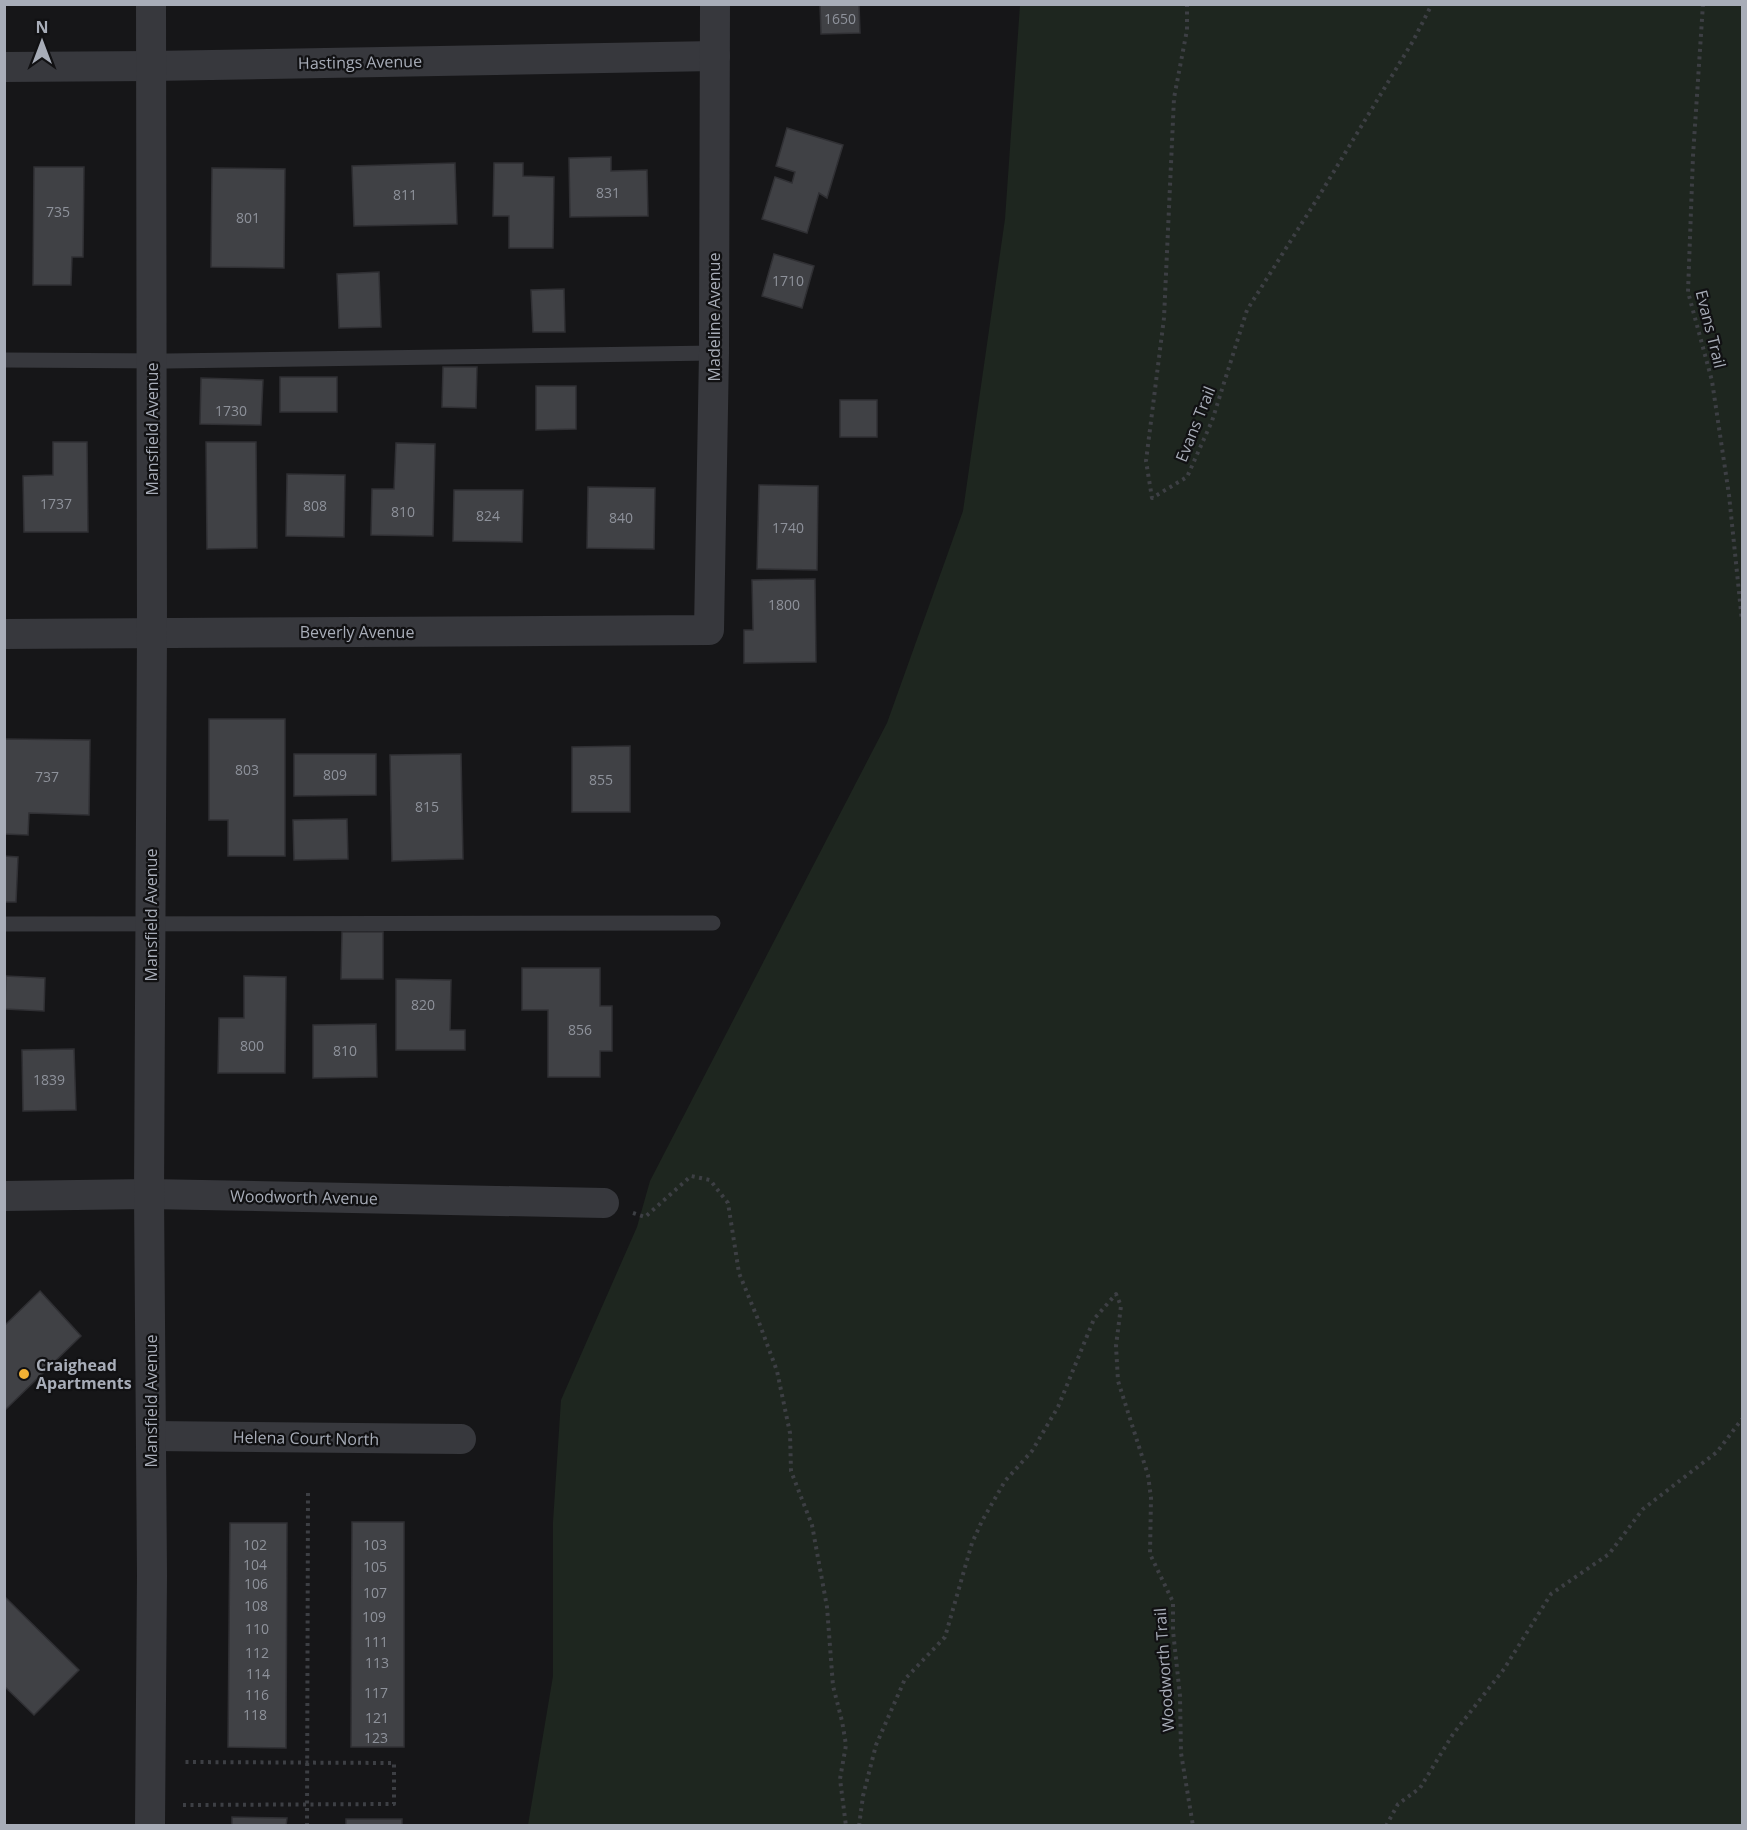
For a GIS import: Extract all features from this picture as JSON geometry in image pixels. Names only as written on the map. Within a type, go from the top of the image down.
[{"type":"street","name":"Mansfield Avenue","points":[[150,1826],[152,1587],[149,1194],[152,633],[151,4]]},
{"type":"street","name":"Madeline Avenue","points":[[709,630],[714,352],[715,4]]},
{"type":"street","name":"Hastings Avenue","points":[[4,67],[715,56]]},
{"type":"street","name":"Beverly Avenue","points":[[4,634],[709,630]]},
{"type":"street","name":"Woodworth Avenue","points":[[4,1196],[149,1194],[604,1203]]},
{"type":"street","name":"Helena Court North","points":[[151,1436],[461,1439]]},
{"type":"lane","points":[[4,360],[152,361],[714,352]]},
{"type":"lane","points":[[4,924],[713,922]]},
{"type":"path","name":"Evans Trail","points":[[1187,4],[1187,30],[1174,98],[1164,318],[1146,461],[1152,498],[1187,477],[1212,421],[1247,309],[1319,196],[1413,41],[1432,4]]},
{"type":"path","name":"Evans Trail","points":[[1703,4],[1693,156],[1688,292],[1712,381],[1729,495],[1743,621]]},
{"type":"path","points":[[604,1203],[645,1217],[691,1176],[710,1180],[728,1203],[739,1273],[758,1317],[777,1371],[790,1433],[791,1471],[812,1525],[827,1607],[834,1686],[846,1745],[840,1779],[846,1826]]},
{"type":"path","name":"Woodworth Trail","points":[[859,1826],[863,1796],[876,1745],[905,1679],[945,1637],[972,1543],[982,1521],[1005,1481],[1032,1451],[1058,1407],[1094,1319],[1116,1294],[1120,1306],[1116,1346],[1118,1381],[1149,1475],[1150,1554],[1173,1602],[1173,1631],[1180,1696],[1181,1753],[1193,1826]]},
{"type":"path","points":[[1386,1826],[1398,1804],[1420,1788],[1453,1734],[1504,1669],[1551,1594],[1609,1554],[1643,1509],[1717,1452],[1743,1419]]},
{"type":"path","points":[[307,1826],[308,1491]]},
{"type":"path","points":[[183,1805],[394,1804],[394,1763],[184,1762]]},
{"type":"shaded area","points":[[1020,5],[1742,5],[1742,1825],[528,1825],[553,1676],[553,1522],[561,1400],[637,1227],[650,1181],[887,723],[963,511],[1005,219]]},
{"type":"building","points":[[820,4],[859,4],[860,33],[821,34]]},
{"type":"building","points":[[787,128],[843,145],[827,198],[819,193],[807,233],[762,219],[775,177],[792,183],[795,172],[776,166]]},
{"type":"building","points":[[611,157],[611,171],[647,170],[648,216],[570,217],[569,158]]},
{"type":"building","points":[[455,163],[457,224],[354,226],[352,166]]},
{"type":"building","points":[[494,163],[523,163],[523,176],[554,177],[553,248],[509,248],[509,216],[493,216]]},
{"type":"building","points":[[34,167],[84,167],[83,257],[72,257],[71,285],[33,285]]},
{"type":"building","points":[[212,168],[285,169],[284,268],[211,267]]},
{"type":"building","points":[[774,254],[814,266],[802,308],[762,296]]},
{"type":"building","points":[[379,272],[381,327],[339,328],[337,274]]},
{"type":"building","points":[[564,289],[565,332],[533,332],[531,290]]},
{"type":"building","points":[[443,367],[477,367],[476,408],[442,407]]},
{"type":"building","points":[[280,377],[337,377],[337,412],[280,412]]},
{"type":"building","points":[[201,378],[263,380],[261,425],[200,424]]},
{"type":"building","points":[[536,386],[576,386],[576,429],[536,430]]},
{"type":"building","points":[[840,400],[877,400],[877,437],[840,437]]},
{"type":"building","points":[[53,442],[87,442],[88,532],[24,532],[23,476],[53,475]]},
{"type":"building","points":[[206,442],[256,442],[257,548],[207,549]]},
{"type":"building","points":[[396,443],[435,444],[433,536],[371,535],[372,489],[394,489]]},
{"type":"building","points":[[287,474],[345,475],[344,537],[286,536]]},
{"type":"building","points":[[759,485],[818,486],[817,570],[757,569]]},
{"type":"building","points":[[588,487],[655,488],[654,549],[587,548]]},
{"type":"building","points":[[454,490],[523,490],[522,542],[453,541]]},
{"type":"building","points":[[815,579],[816,662],[744,663],[744,630],[753,630],[752,580]]},
{"type":"building","points":[[209,719],[285,719],[285,856],[228,856],[228,820],[209,820]]},
{"type":"building","points":[[4,739],[90,740],[89,815],[29,813],[28,835],[4,834]]},
{"type":"building","points":[[630,746],[630,812],[572,812],[572,747]]},
{"type":"building","points":[[294,754],[376,754],[376,795],[294,796]]},
{"type":"building","points":[[461,754],[463,859],[392,861],[390,755]]},
{"type":"building","points":[[347,819],[348,859],[294,860],[293,820]]},
{"type":"building","points":[[4,856],[18,857],[16,902],[4,902]]},
{"type":"building","points":[[342,932],[383,932],[383,979],[341,979]]},
{"type":"building","points":[[522,968],[600,968],[600,1006],[612,1006],[612,1051],[600,1051],[600,1077],[548,1077],[548,1010],[522,1010]]},
{"type":"building","points":[[6,976],[45,978],[44,1011],[5,1009]]},
{"type":"building","points":[[244,976],[286,977],[285,1073],[218,1073],[219,1018],[244,1018]]},
{"type":"building","points":[[396,979],[451,980],[450,1030],[465,1030],[465,1050],[396,1050]]},
{"type":"building","points":[[376,1024],[377,1077],[313,1078],[313,1025]]},
{"type":"building","points":[[74,1049],[76,1110],[23,1111],[22,1050]]},
{"type":"building","name":"Craighead Apartments","points":[[40,1291],[81,1336],[4,1411],[4,1326]]},
{"type":"building","points":[[352,1522],[404,1522],[404,1747],[351,1747]]},
{"type":"building","points":[[230,1523],[287,1523],[286,1748],[228,1747]]},
{"type":"building","points":[[4,1596],[79,1670],[34,1715],[4,1686]]},
{"type":"building","points":[[232,1817],[287,1818],[286,1826],[232,1826]]},
{"type":"building","points":[[346,1819],[402,1819],[402,1826],[346,1826]]},
{"type":"place","name":"Craighead Apartments","points":[[24,1374]]}]
